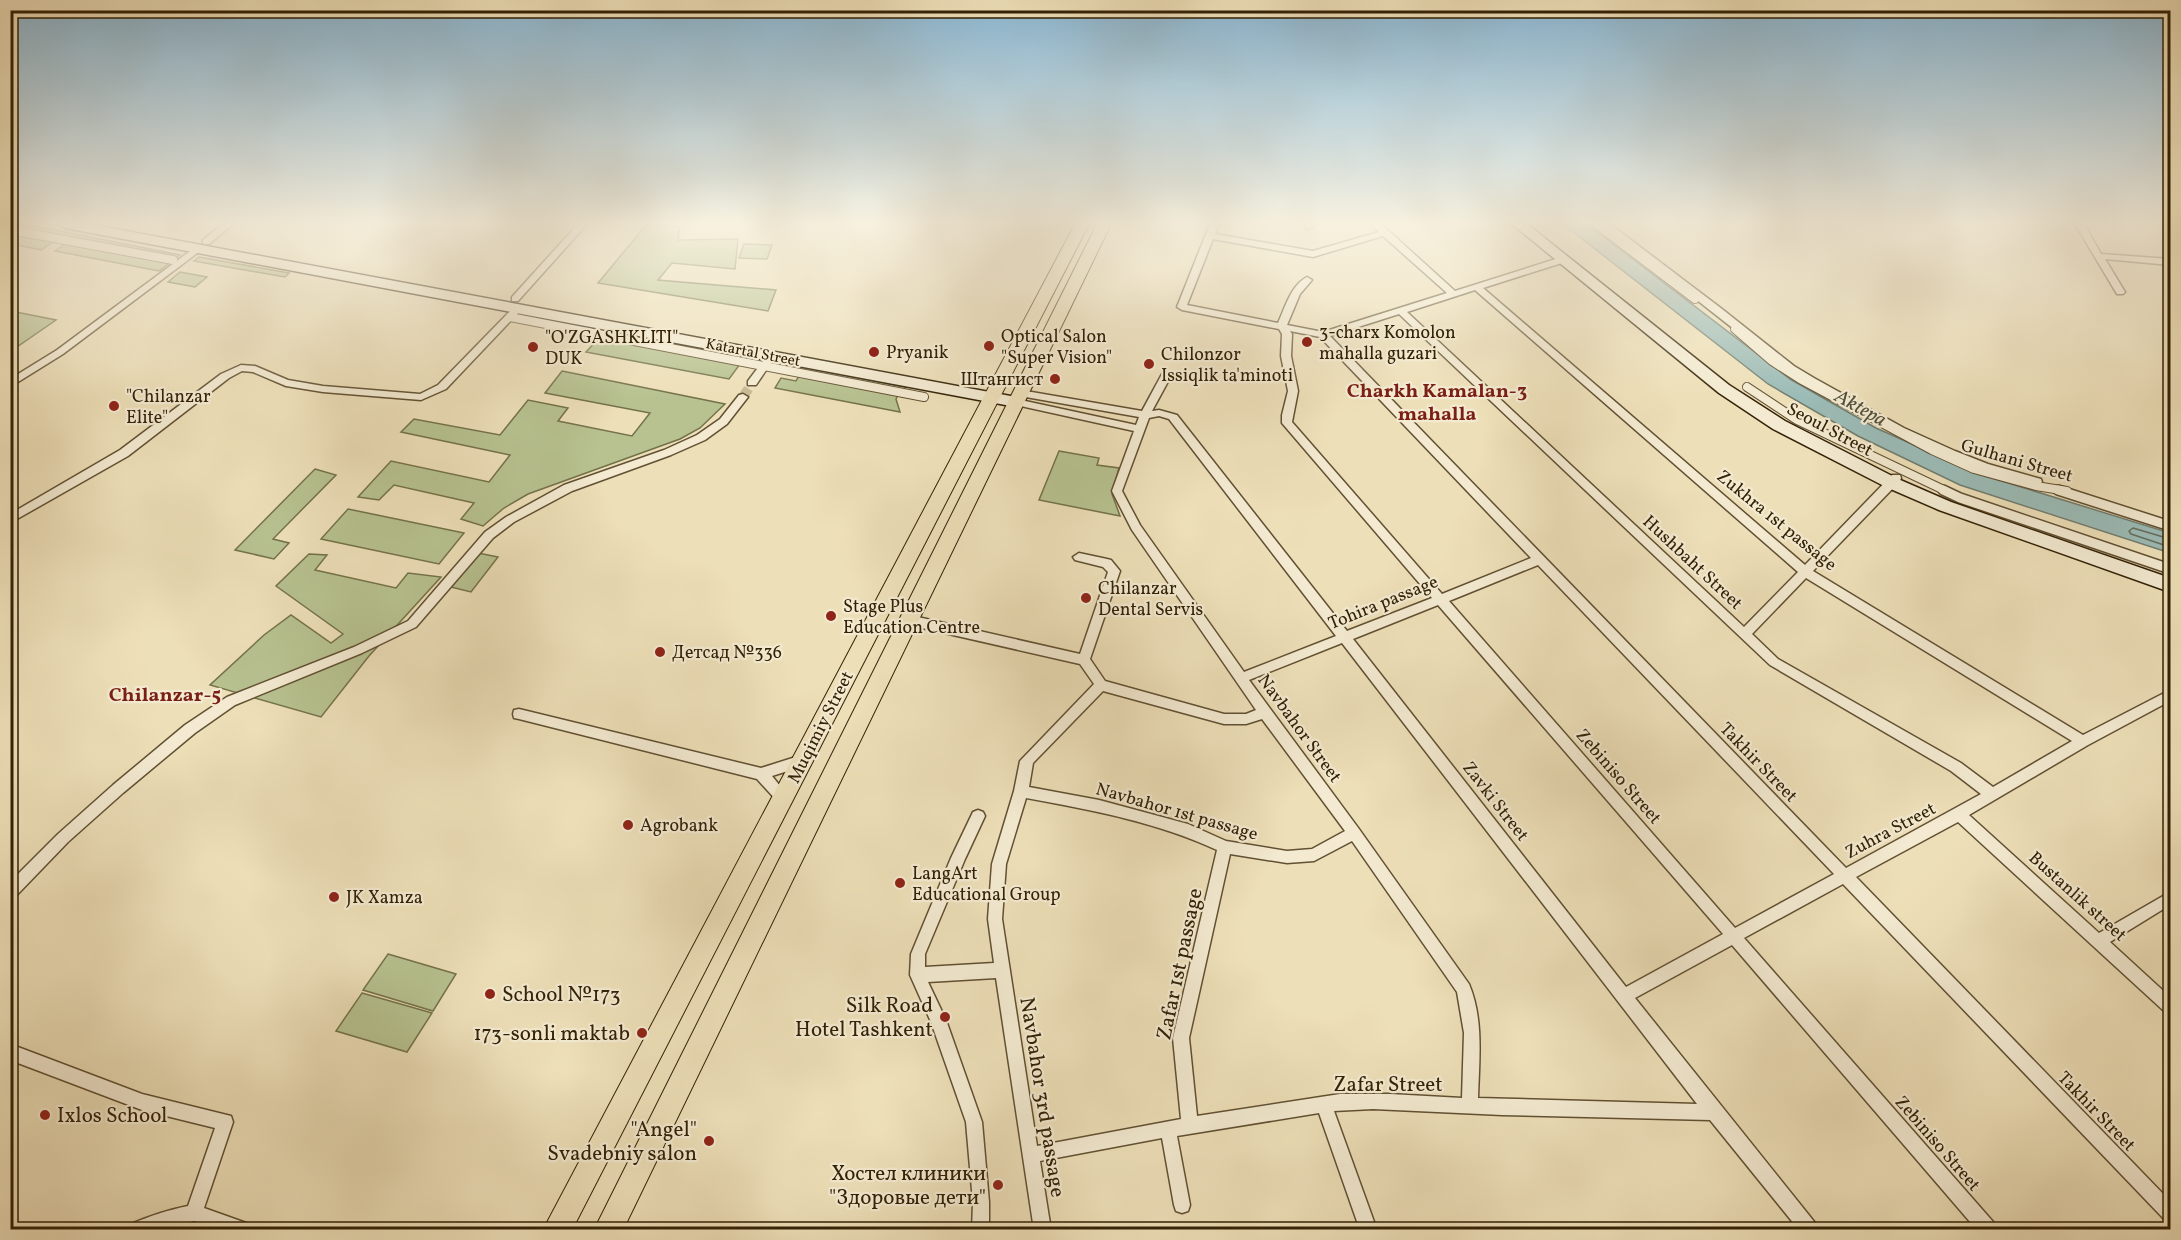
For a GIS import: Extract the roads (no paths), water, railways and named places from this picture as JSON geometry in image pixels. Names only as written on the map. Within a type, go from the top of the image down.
[{"type":"main road","name":"Katartal Street","points":[[392,282],[771,356],[804,357],[1018,397]]},
{"type":"main road","name":"Muqimiy Street","points":[[557,1230],[1052,282]]},
{"type":"main road","points":[[1063,282],[1075,284]]},
{"type":"main road","name":"Seoul Street","points":[[1590,282],[1743,403],[1794,434],[1983,521],[2170,585]]},
{"type":"main road","name":"Seoul Street","points":[[1601,282],[1755,404],[1894,481],[2170,578]]},
{"type":"main road","name":"Muqimiy Street","points":[[608,1230],[1075,284]]},
{"type":"main road","points":[[924,526],[940,525],[952,532]]},
{"type":"main road","points":[[812,741],[817,748],[825,751],[835,752],[845,749]]},
{"type":"street","points":[[10,384],[60,352],[153,282]]},
{"type":"street","points":[[10,519],[124,453],[225,376],[241,368],[255,369],[286,383],[413,398],[442,387],[536,282]]},
{"type":"street","points":[[1193,282],[1182,308],[1323,335],[1490,282]]},
{"type":"street","points":[[1282,326],[1296,293],[1305,282]]},
{"type":"street","points":[[1439,282],[1452,293]]},
{"type":"street","name":"Gulhani Street","points":[[1673,282],[1724,320],[1772,361],[1808,384],[1896,433],[1974,469],[2036,486],[2070,492],[2170,526]]},
{"type":"street","name":"Gulhani Street","points":[[1681,282],[1774,356],[1810,380],[1900,430],[1951,454],[1984,467],[2037,482]]},
{"type":"street","points":[[2114,282],[2120,292]]},
{"type":"street","name":"Zukhra 1st passage","points":[[1476,286],[1806,572],[2084,741]]},
{"type":"street","name":"Hushbaht Street","points":[[1401,311],[1774,662],[1956,767],[1993,795]]},
{"type":"street","name":"Zebiniso Street","points":[[1282,326],[1287,334],[1284,345],[1293,390],[1286,418],[1287,423],[1989,1230]]},
{"type":"street","name":"Takhir Street","points":[[1323,335],[2170,1213]]},
{"type":"street","points":[[752,384],[771,356],[924,397]]},
{"type":"street","name":"Navbahor Street","points":[[1166,376],[1150,402],[1117,491],[1136,527],[1265,713],[1354,833],[1464,989],[1469,1005],[1473,1041],[1470,1106]]},
{"type":"street","points":[[1747,387],[1797,420],[1960,498],[2170,569]]},
{"type":"street","points":[[10,892],[63,838],[118,789],[190,729],[231,701],[369,645],[412,624],[489,535],[500,526],[571,487],[691,442],[718,428],[743,397]]},
{"type":"street","points":[[1018,397],[1139,429]]},
{"type":"street","name":"Katartal Street","points":[[1018,397],[1146,415]]},
{"type":"street","name":"Zavki Street","points":[[1146,415],[1160,413],[1173,417],[1714,1112],[1810,1230]]},
{"type":"street","points":[[1744,635],[1894,481]]},
{"type":"street","points":[[1079,557],[1107,563],[1114,571],[1084,660]]},
{"type":"street","name":"Tohira passage","points":[[1242,678],[1539,560]]},
{"type":"street","points":[[909,620],[1084,660],[1101,685],[1224,718],[1246,719],[1265,713]]},
{"type":"street","name":"Navbahor 3rd passage","points":[[1043,1230],[995,919],[999,864],[1028,761],[1101,685]]},
{"type":"street","name":"Zuhra Street","points":[[1625,995],[1959,814],[2084,741],[2170,695]]},
{"type":"street","points":[[519,714],[761,774],[802,761]]},
{"type":"street","points":[[761,774],[783,798]]},
{"type":"street","name":"Navbahor 1st passage","points":[[1021,791],[1100,806],[1188,830],[1225,847],[1300,857],[1314,855],[1354,833]]},
{"type":"street","name":"Bustanlik street","points":[[1959,814],[2170,1007]]},
{"type":"street","points":[[978,816],[918,954],[917,975],[938,1020],[974,1122],[981,1202],[980,1230]]},
{"type":"street","name":"Zafar 1st passage","points":[[1190,1125],[1181,1038],[1225,847]]},
{"type":"street","points":[[2099,941],[2170,898]]},
{"type":"street","points":[[917,975],[1002,970]]},
{"type":"street","points":[[10,1052],[142,1102],[225,1122],[194,1213]]},
{"type":"street","name":"Zafar Street","points":[[1030,1155],[1190,1125],[1324,1105],[1367,1101],[1714,1112]]},
{"type":"street","points":[[1324,1105],[1370,1230]]},
{"type":"street","points":[[1168,1129],[1182,1205]]},
{"type":"street","points":[[137,1230],[168,1218],[194,1213],[243,1230]]},
{"type":"water","name":"Aktepa","points":[[1637,282],[1663,282],[1790,379],[1876,428],[1979,474],[2170,533],[2170,553],[1960,485],[1858,436],[1768,384]]},
{"type":"tunnel","points":[[743,397],[752,383]]},
{"type":"place","name":"3-charx Komolon mahalla guzari","points":[[1307,342]]},
{"type":"place","name":"Optical Salon \"Super Vision\"","points":[[989,346]]},
{"type":"place","name":"\"O'ZGASHKLITI\" DUK","points":[[533,347]]},
{"type":"place","name":"Pryanik","points":[[874,352]]},
{"type":"place","name":"Chilonzor Issiqlik ta'minoti","points":[[1149,364]]},
{"type":"place","name":"Штангист","points":[[1055,379]]},
{"type":"place","name":"\"Chilanzar Elite\"","points":[[114,406]]},
{"type":"place","name":"Chilаnzаr Dental Servis","points":[[1086,598]]},
{"type":"place","name":"Stage Plus Education Centre","points":[[831,616]]},
{"type":"place","name":"Детсад №336","points":[[660,652]]},
{"type":"place","name":"Agrobank","points":[[628,825]]},
{"type":"place","name":"LangArt Educational Group","points":[[900,883]]},
{"type":"place","name":"JK Xamza","points":[[334,897]]},
{"type":"place","name":"School №173","points":[[490,994]]},
{"type":"place","name":"Silk Road Hotel Tashkent","points":[[945,1017]]},
{"type":"place","name":"173-sonli maktab","points":[[642,1033]]},
{"type":"place","name":"Ixlos School","points":[[45,1115]]},
{"type":"place","name":"\"Angel\" Svadebniy salon","points":[[709,1141]]},
{"type":"place","name":"Хостел клиники \"Здоровые дети\"","points":[[998,1185]]},
{"type":"district","name":"Charkh Kamalan-3 mahalla","points":[[1437,402]]},
{"type":"district","name":"Chilanzar-5","points":[[165,694]]}]
